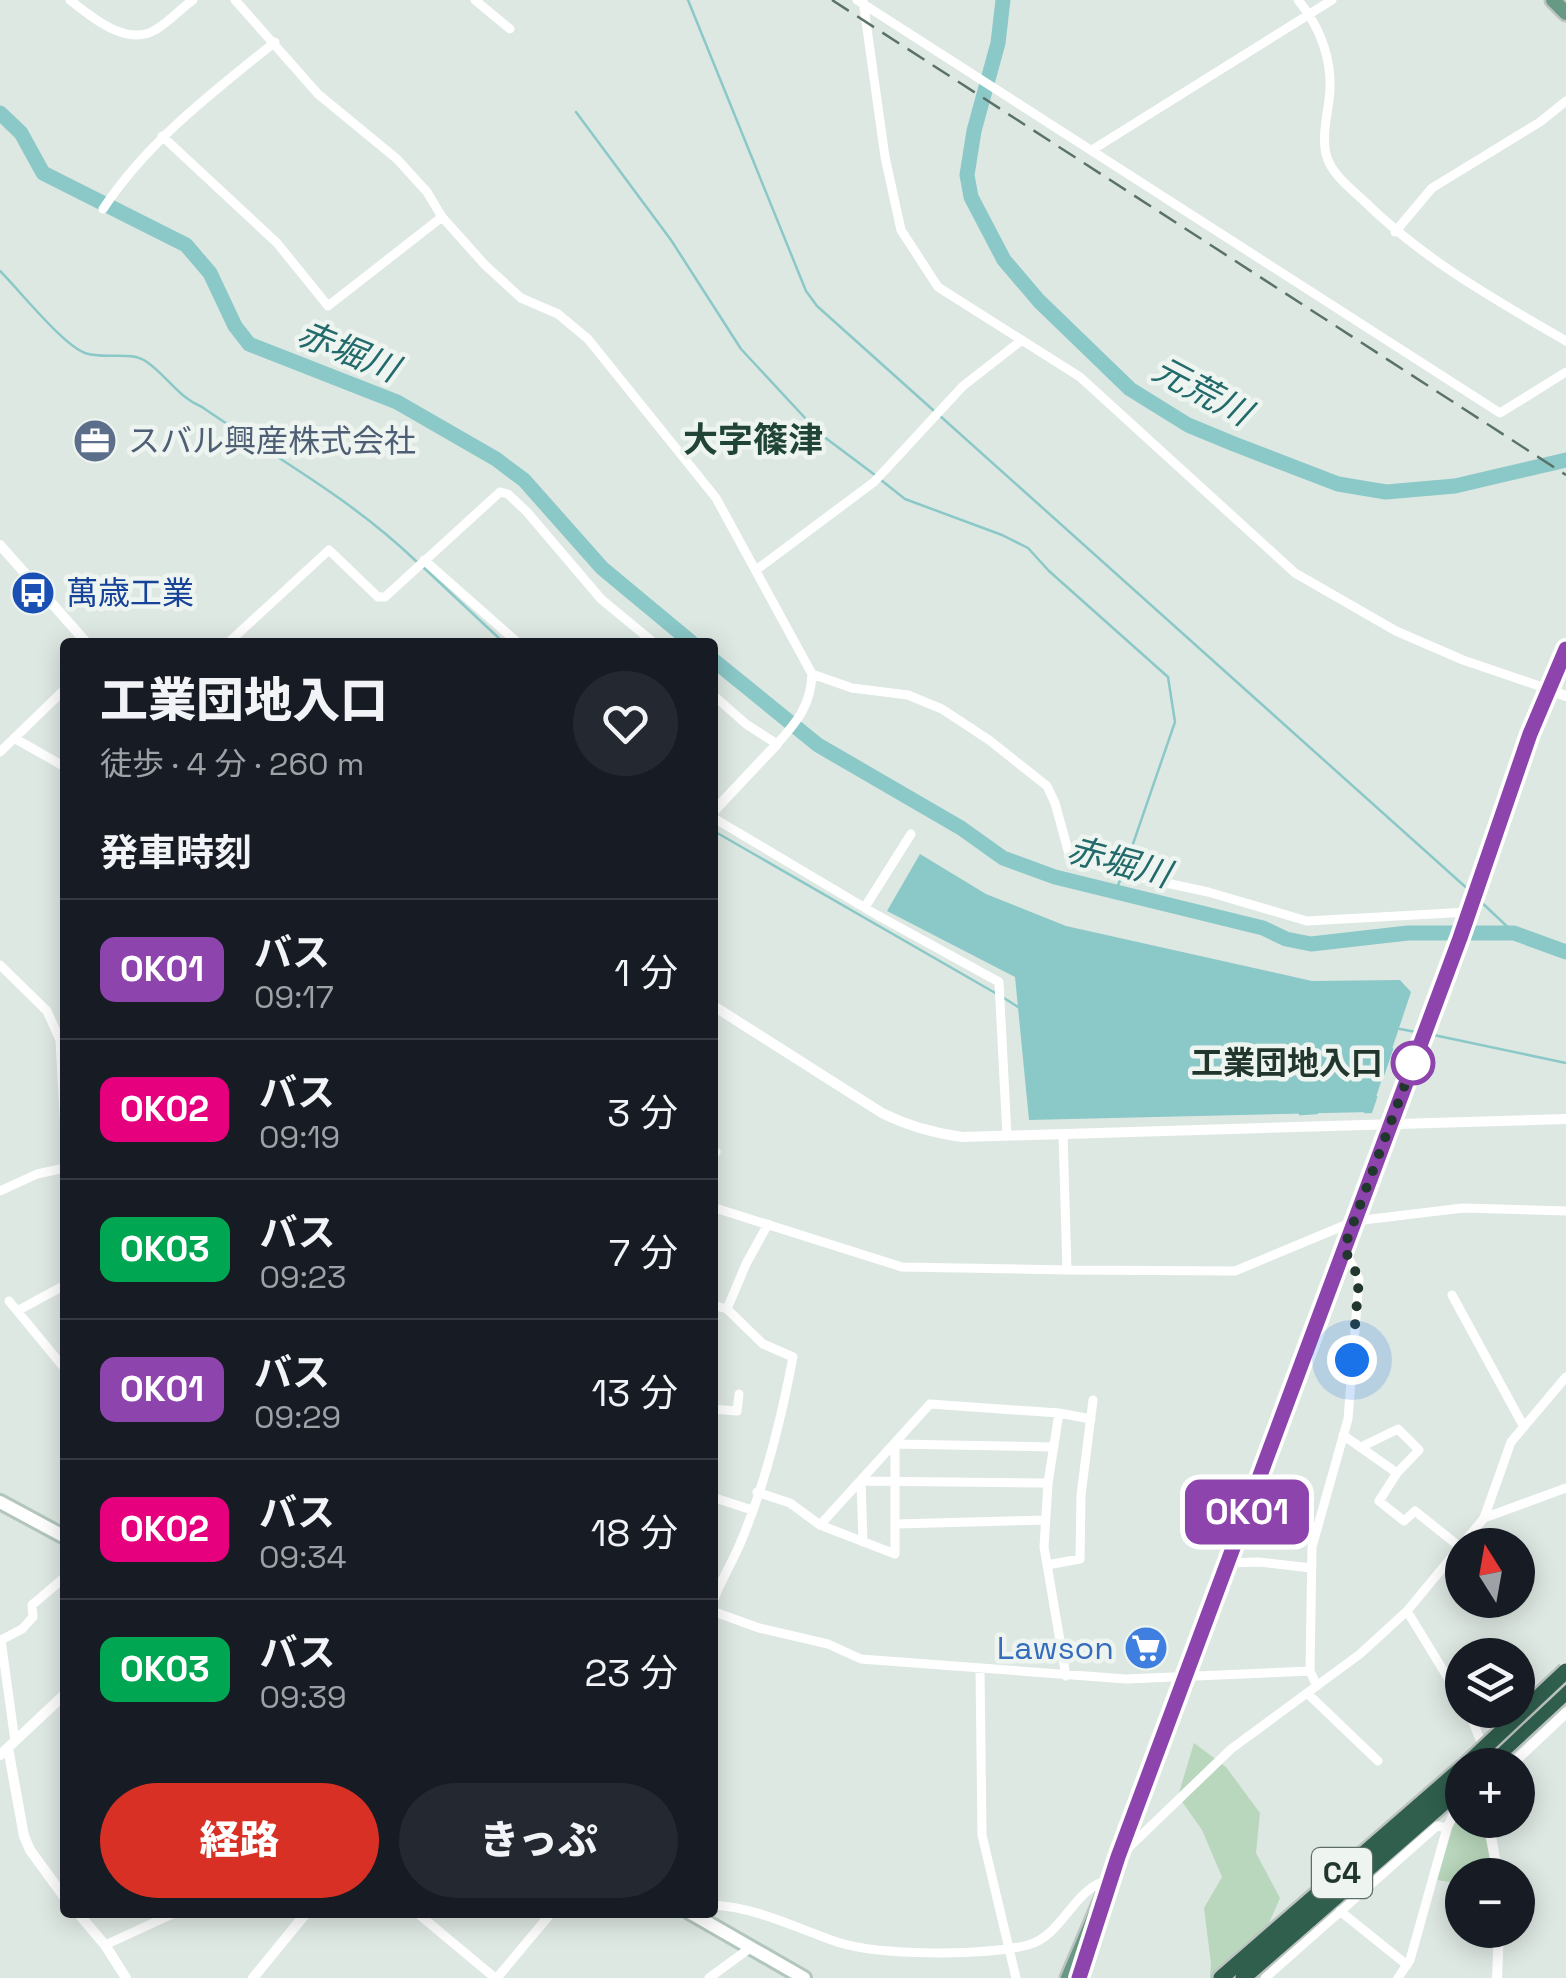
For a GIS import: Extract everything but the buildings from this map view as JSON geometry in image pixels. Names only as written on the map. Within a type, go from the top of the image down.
[{"type":"highway","name":"C4","points":[[1483,1748],[1566,1671]]},
{"type":"highway","points":[[1505,1748],[1566,1692]]},
{"type":"highway","name":"C4","points":[[1221,1978],[1445,1783]]},
{"type":"highway","name":"C4","points":[[1243,1978],[1445,1803]]},
{"type":"main road","points":[[1553,0],[1566,14]]},
{"type":"main road","points":[[1080,1978],[1118,1857],[1566,649]]},
{"type":"main road","points":[[0,1502],[60,1534]]},
{"type":"main road","points":[[1068,1978],[1110,1880]]},
{"type":"main road","points":[[699,1918],[804,1978]]},
{"type":"street","points":[[70,0],[130,36],[154,31],[193,0]]},
{"type":"street","points":[[235,0],[318,94],[396,157],[485,265],[521,298],[558,314],[588,339],[716,498],[812,674],[812,693],[804,713],[718,808]]},
{"type":"street","points":[[475,0],[510,29]]},
{"type":"street","points":[[1298,0],[1310,15],[1326,50],[1330,81],[1325,151],[1333,172],[1395,232],[1453,275],[1566,342]]},
{"type":"street","points":[[1092,150],[1332,0]]},
{"type":"street","points":[[861,2],[1500,413],[1566,372]]},
{"type":"street","points":[[861,2],[885,157],[901,230],[938,287],[1080,376],[1296,572],[1396,631],[1566,696]]},
{"type":"street","points":[[103,209],[162,136],[275,42]]},
{"type":"street","points":[[1395,232],[1432,188],[1540,122],[1566,101]]},
{"type":"street","points":[[162,136],[277,243],[328,306],[442,217]]},
{"type":"street","points":[[756,570],[874,482],[963,386],[1022,340]]},
{"type":"street","points":[[233,638],[329,550],[378,597],[385,597],[500,492],[508,494],[601,599],[648,638]]},
{"type":"street","points":[[0,545],[82,638]]},
{"type":"street","points":[[424,560],[512,638]]},
{"type":"street","points":[[812,674],[852,688],[908,695],[942,709],[990,740],[1047,786],[1056,803],[1069,854],[1078,859],[1307,921],[1468,915]]},
{"type":"street","points":[[0,752],[60,694]]},
{"type":"street","points":[[718,699],[777,744]]},
{"type":"street","points":[[14,738],[60,764]]},
{"type":"street","points":[[718,819],[999,982],[1007,1136]]},
{"type":"street","points":[[865,906],[911,834]]},
{"type":"street","points":[[0,965],[48,1011],[60,1034]]},
{"type":"street","points":[[718,1010],[904,1124],[962,1137],[1566,1119]]},
{"type":"street","points":[[1063,1134],[1067,1270]]},
{"type":"street","points":[[0,1191],[37,1174],[60,1169]]},
{"type":"street","points":[[718,1209],[902,1267],[1067,1270],[1234,1270],[1355,1222],[1463,1208],[1566,1210]]},
{"type":"street","points":[[727,1309],[768,1224]]},
{"type":"street","points":[[1317,1686],[1310,1672],[1312,1568],[1316,1532],[1348,1419],[1359,1279],[1344,1248]]},
{"type":"street","points":[[17,1312],[60,1288]]},
{"type":"street","points":[[1452,1295],[1524,1427]]},
{"type":"street","points":[[9,1301],[60,1364]]},
{"type":"street","points":[[718,1307],[727,1309],[763,1344],[793,1357],[786,1396],[758,1492],[742,1541],[718,1589]]},
{"type":"street","points":[[1476,1528],[1484,1518],[1504,1455],[1566,1377]]},
{"type":"street","points":[[718,1409],[737,1411],[739,1394]]},
{"type":"street","points":[[1047,1565],[1080,1558],[1081,1496],[1093,1400]]},
{"type":"street","points":[[820,1525],[930,1404],[1090,1419]]},
{"type":"street","points":[[1058,1413],[1045,1520],[1047,1565],[1066,1676]]},
{"type":"street","points":[[1361,1448],[1398,1429],[1419,1450],[1397,1473],[1379,1501],[1404,1521],[1415,1511],[1445,1535]]},
{"type":"street","points":[[1343,1435],[1397,1473]]},
{"type":"street","points":[[758,1492],[790,1503],[820,1525],[894,1554],[895,1444]]},
{"type":"street","points":[[895,1444],[1054,1447]]},
{"type":"street","points":[[861,1480],[896,1484],[1048,1483]]},
{"type":"street","points":[[861,1480],[864,1542]]},
{"type":"street","points":[[1484,1518],[1566,1488]]},
{"type":"street","points":[[718,1500],[752,1510]]},
{"type":"street","points":[[896,1524],[1045,1520]]},
{"type":"street","points":[[1228,1563],[1312,1568]]},
{"type":"street","points":[[1118,1857],[1231,1749],[1360,1654],[1407,1610],[1445,1565]]},
{"type":"street","points":[[60,1581],[32,1605],[33,1617],[22,1629],[1,1640],[6,1746],[24,1836],[60,1891]]},
{"type":"street","points":[[1407,1610],[1445,1673]]},
{"type":"street","points":[[718,1611],[758,1628],[828,1644],[861,1659],[1126,1679],[1310,1672]]},
{"type":"street","points":[[980,1670],[982,1834],[1016,1978]]},
{"type":"street","points":[[1307,1693],[1378,1761]]},
{"type":"street","points":[[6,1746],[60,1698]]},
{"type":"street","points":[[1530,1748],[1566,1713]]},
{"type":"street","points":[[1268,1977],[1437,1826],[1445,1828]]},
{"type":"street","points":[[1398,1978],[1407,1965],[1445,1835]]},
{"type":"street","points":[[718,1906],[760,1914],[840,1943],[906,1952],[1009,1947],[1041,1940],[1092,1886],[1110,1880]]},
{"type":"street","points":[[1340,1911],[1407,1965]]},
{"type":"street","points":[[83,1918],[126,1978]]},
{"type":"street","points":[[105,1945],[163,1918]]},
{"type":"street","points":[[253,1978],[302,1918]]},
{"type":"street","points":[[423,1918],[496,1978],[547,1918]]},
{"type":"street","points":[[709,1978],[750,1948]]},
{"type":"street","points":[[1497,1978],[1498,1948]]},
{"type":"green space","points":[[1194,1743],[1226,1767],[1260,1813],[1256,1853],[1280,1898],[1265,1932],[1263,1978],[1210,1978],[1204,1908],[1222,1877],[1202,1830],[1178,1796]]},
{"type":"green space","points":[[1449,1838],[1486,1838],[1490,1858],[1445,1858],[1445,1881],[1437,1880]]},
{"type":"water","points":[[920,854],[986,894],[1066,926],[1312,981],[1400,980],[1411,992],[1371,1112],[1029,1120],[1015,977],[887,911]]},
{"type":"waterway","points":[[688,0],[806,291],[817,306],[933,410]]},
{"type":"waterway","name":"元荒川","points":[[1003,0],[998,43],[974,131],[967,175],[971,197],[1004,260],[1039,301],[1130,389],[1188,425],[1234,444],[1338,484],[1386,492],[1455,486],[1566,460]]},
{"type":"waterway","points":[[576,112],[671,240],[741,349],[819,433],[875,475]]},
{"type":"waterway","name":"赤堀川","points":[[0,113],[21,133],[43,173],[186,245],[210,273],[235,326],[249,344],[397,402],[496,459],[524,480],[602,568],[686,638]]},
{"type":"waterway","points":[[0,271],[76,348],[93,355],[141,358],[186,398],[339,498],[416,561]]},
{"type":"waterway","points":[[939,415],[1470,891]]},
{"type":"waterway","points":[[881,480],[905,499],[1028,548],[1168,677],[1175,722],[1124,870]]},
{"type":"waterway","points":[[422,566],[499,638]]},
{"type":"waterway","name":"赤堀川","points":[[718,664],[818,745],[961,828],[1003,858],[1055,877],[1263,928],[1286,939],[1311,944],[1408,933],[1514,933],[1566,952]]},
{"type":"waterway","points":[[718,833],[997,994]]},
{"type":"waterway","points":[[1115,893],[1121,878]]},
{"type":"waterway","points":[[1479,900],[1514,933]]},
{"type":"waterway","points":[[1004,998],[1018,1007]]},
{"type":"waterway","points":[[1400,1029],[1416,1032]]},
{"type":"waterway","points":[[1429,1034],[1566,1063]]},
{"type":"waterway","points":[[1383,1075],[1392,1049]]},
{"type":"waterway","points":[[1365,1112],[1371,1112],[1376,1097]]},
{"type":"waterway","points":[[1300,1114],[1317,1113]]},
{"type":"railway","points":[[832,0],[1566,475]]},
{"type":"bus line","name":"OK01","points":[[1079,1978],[1118,1857],[1460,938],[1530,734],[1566,649]]},
{"type":"place","name":"スバル興産株式会社","points":[[95,441]]},
{"type":"place","name":"萬歳工業","points":[[33,593]]},
{"type":"place","name":"工業団地入口","points":[[1413,1063]]},
{"type":"place","name":"Lawson","points":[[1146,1648]]},
{"type":"district","name":"大字篠津","points":[[753,440]]},
{"type":"route","points":[[1352,1360],[1359,1279],[1344,1248],[1416,1055],[1413,1063]]}]
